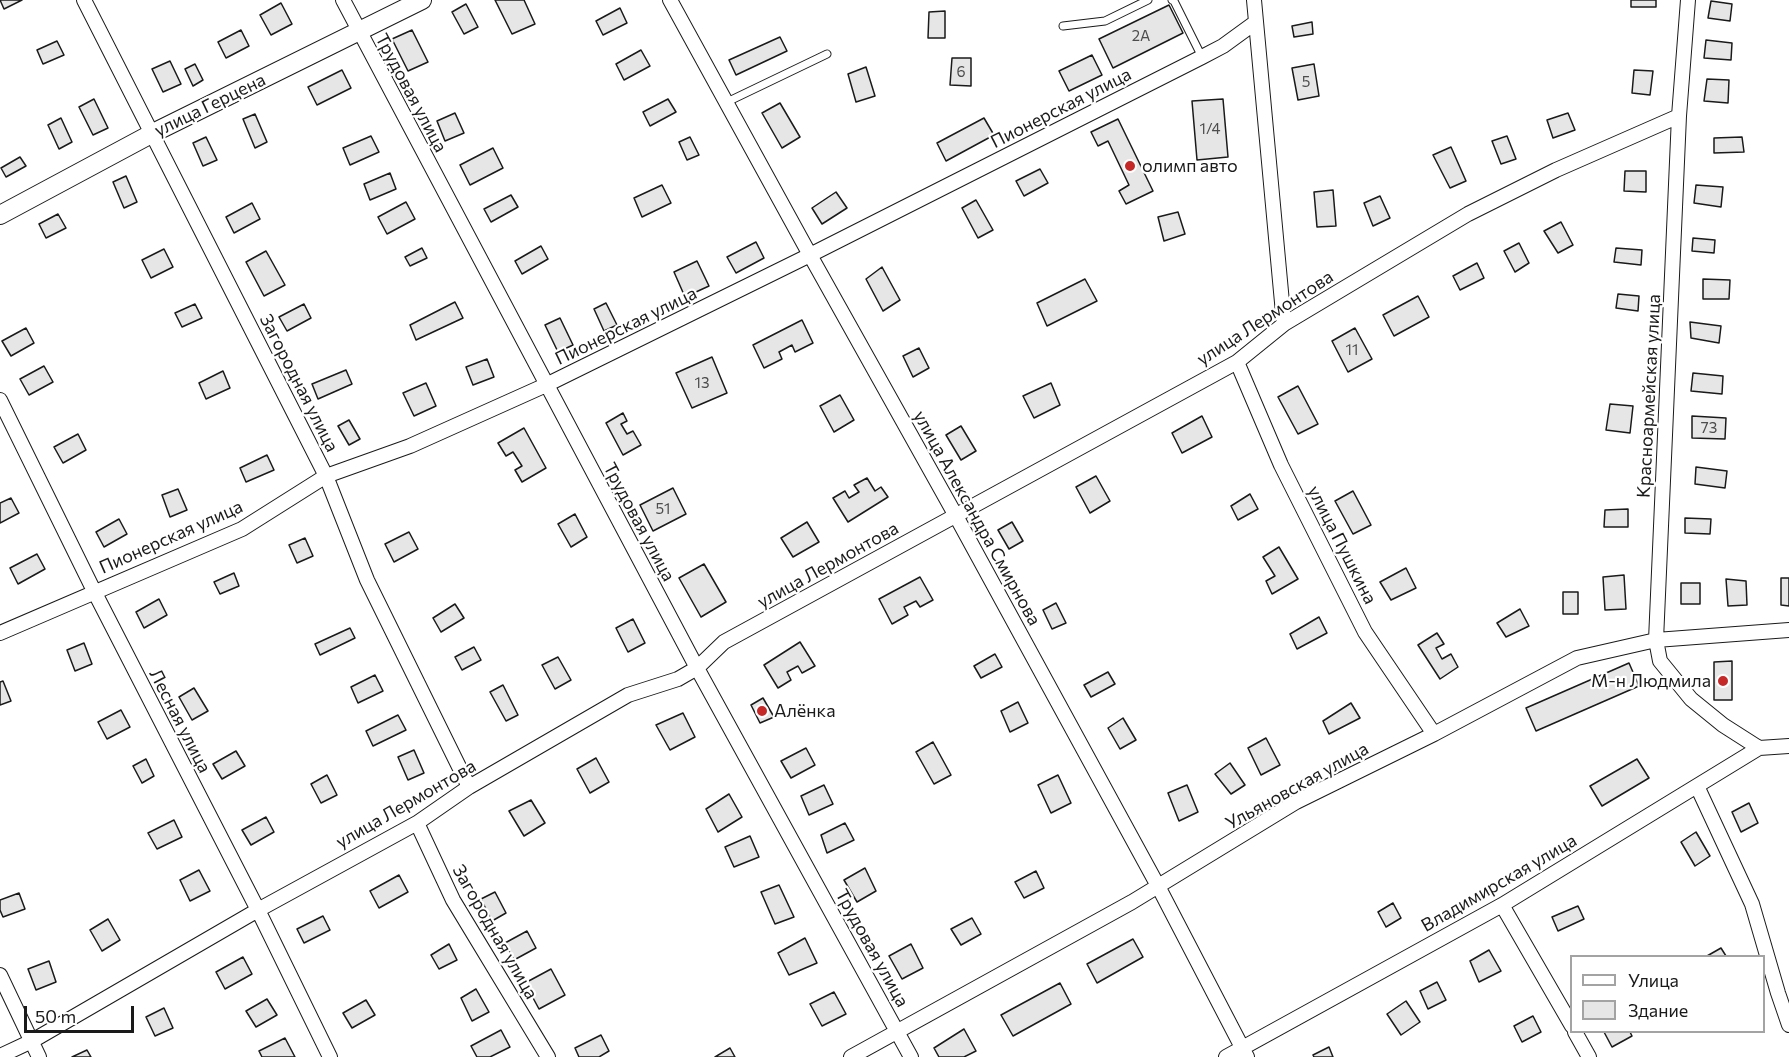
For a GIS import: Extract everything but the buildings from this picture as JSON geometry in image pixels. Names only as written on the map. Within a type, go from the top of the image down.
[{"type":"street","name":"Загородная улица","points":[[84,0],[326,476],[367,580],[470,788]]},
{"type":"street","name":"Трудовая улица","points":[[343,0],[697,668],[911,1057]]},
{"type":"street","name":"улица Герцена","points":[[0,215],[153,133],[422,0]]},
{"type":"street","name":"улица Александра Смирнова","points":[[670,0],[956,516],[1158,886],[1245,1053]]},
{"type":"street","points":[[1254,0],[1284,324]]},
{"type":"street","name":"Красноармейская улица","points":[[1688,0],[1679,116],[1656,640],[1660,662],[1691,699],[1759,748]]},
{"type":"street","name":"Пионерская улица","points":[[0,633],[242,528],[326,476],[410,446],[546,385],[1202,57],[1223,46],[1256,22]]},
{"type":"street","name":"улица Лермонтова","points":[[0,1056],[32,1041],[258,910],[417,823],[470,788],[628,695],[678,679],[697,668],[724,642],[1237,362],[1284,324],[1468,214],[1556,170],[1679,116]]},
{"type":"street","name":"улица Пушкина","points":[[1237,362],[1281,465],[1365,632],[1434,734]]},
{"type":"street","name":"Лесная улица","points":[[0,400],[330,1057]]},
{"type":"street","name":"Ульяновская улица","points":[[851,1057],[1158,886],[1296,802],[1434,734],[1577,658],[1656,640],[1789,630]]},
{"type":"street","name":"Владимирская улица","points":[[1226,1057],[1245,1053],[1502,905],[1759,748],[1789,746]]},
{"type":"street","points":[[1697,786],[1752,904],[1789,1024]]},
{"type":"street","name":"Загородная улица","points":[[417,823],[453,900],[548,1057]]},
{"type":"street","points":[[1502,905],[1570,1023]]},
{"type":"street","points":[[0,975],[39,1057]]},
{"type":"street","points":[[1576,1033],[1589,1057]]},
{"type":"lane","points":[[1063,26],[1105,21],[1148,0]]},
{"type":"lane","points":[[1172,0],[1202,57]]},
{"type":"lane","points":[[727,102],[827,54]]},
{"type":"place","name":"олимп авто","points":[[1130,166]]},
{"type":"place","name":"М-н Людмила","points":[[1723,681]]},
{"type":"place","name":"Алёнка","points":[[762,711]]}]
